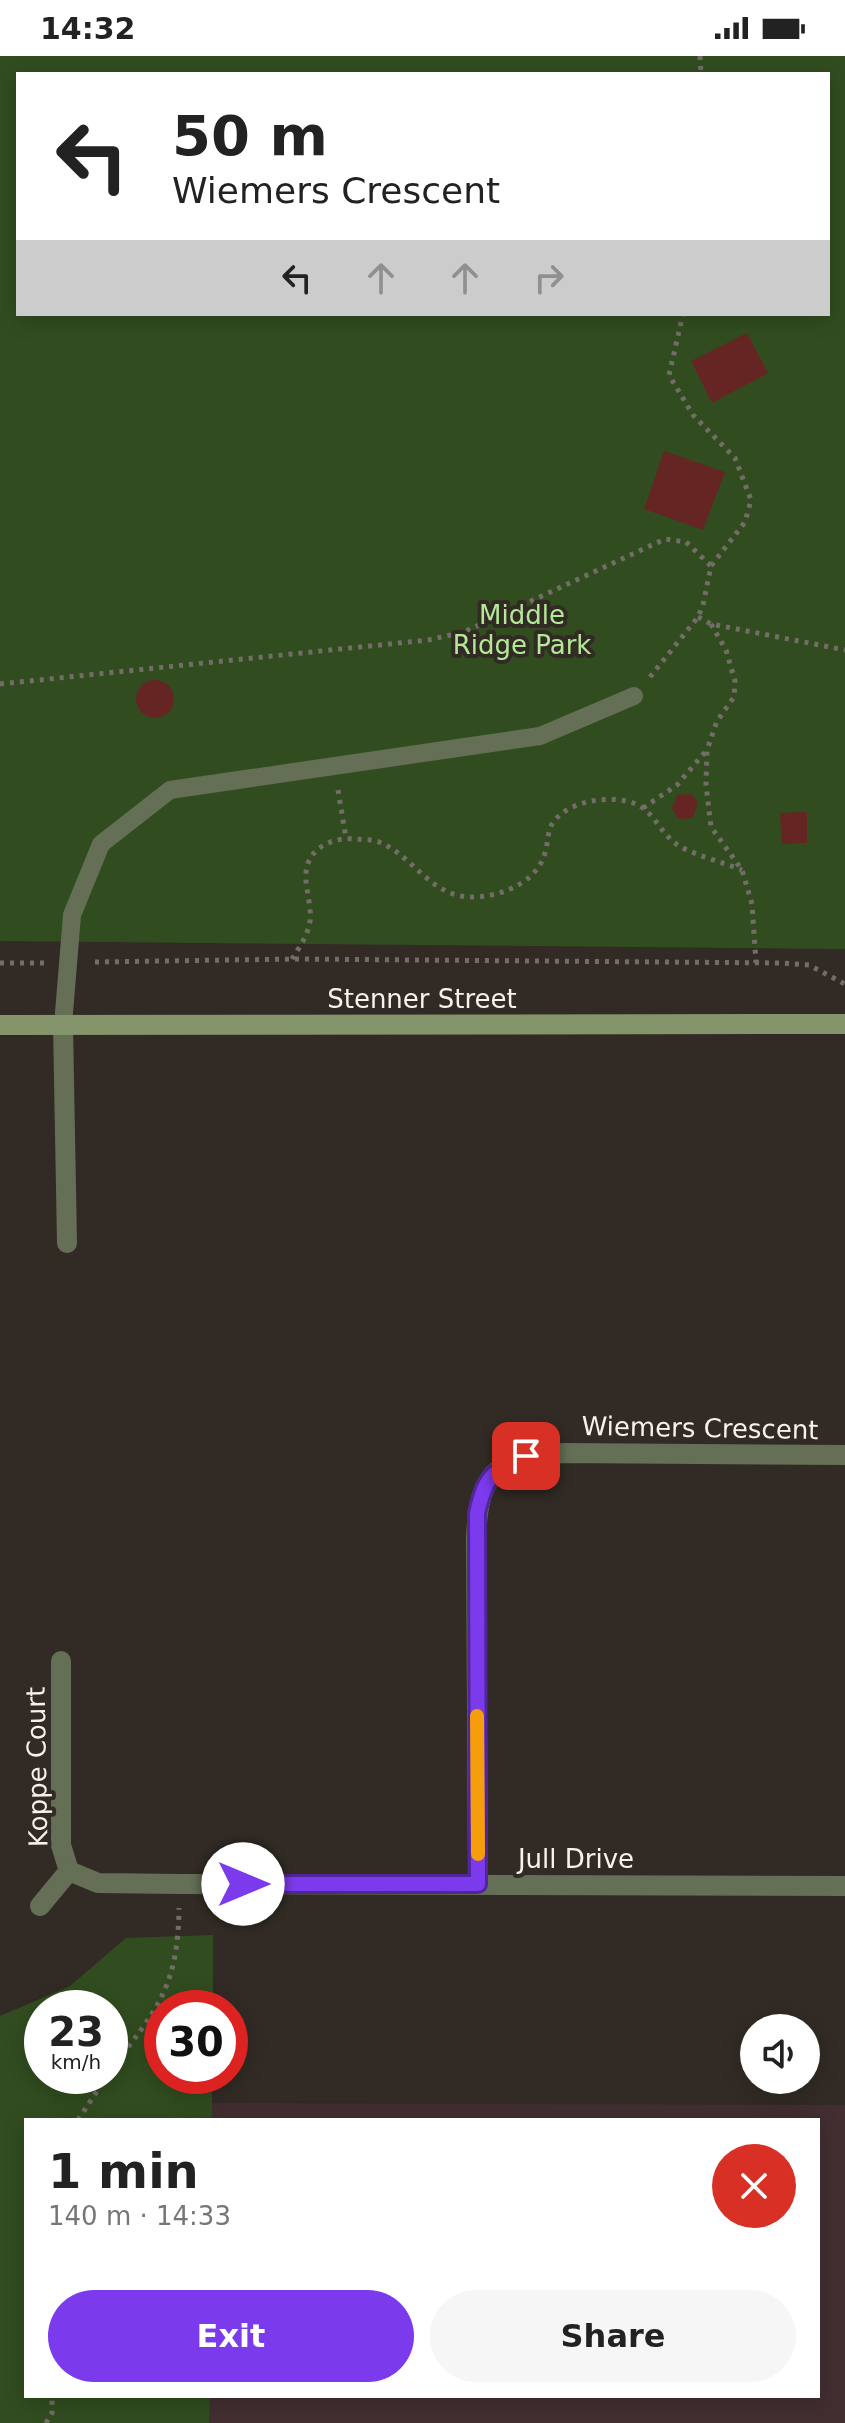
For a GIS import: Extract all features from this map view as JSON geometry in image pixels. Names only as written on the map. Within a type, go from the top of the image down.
[{"type":"main road","name":"Stenner Street","points":[[0,1025],[845,1024]]},
{"type":"street","points":[[63,1025],[67,1243]]},
{"type":"street","name":"Wiemers Crescent","points":[[478,1884],[476,1540],[477,1513],[483,1487],[498,1470],[526,1456],[564,1453],[845,1455]]},
{"type":"street","name":"Koppe Court","points":[[61,1661],[61,1845],[69,1871]]},
{"type":"street","points":[[40,1906],[69,1871]]},
{"type":"street","name":"Jull Drive","points":[[69,1871],[98,1883],[845,1886]]},
{"type":"lane","points":[[63,1025],[72,915],[101,844],[170,790],[540,736],[634,696]]},
{"type":"path","points":[[634,696],[698,617],[711,566],[745,522],[751,500],[735,458],[693,415],[669,375],[683,316]]},
{"type":"path","points":[[0,684],[428,640],[464,632],[665,539],[686,542],[711,566]]},
{"type":"path","points":[[698,617],[711,624],[845,650]]},
{"type":"path","points":[[711,624],[726,650],[735,681],[734,697],[717,721],[707,750],[706,785],[711,827],[742,870],[752,904],[756,963]]},
{"type":"path","points":[[642,808],[677,785],[707,750]]},
{"type":"path","points":[[334,766],[346,838]]},
{"type":"path","points":[[292,959],[310,924],[305,892],[307,866],[319,848],[346,838],[377,841],[393,850],[435,886],[451,894],[470,897],[487,895],[509,891],[541,866],[552,825],[569,809],[583,803],[619,801],[651,814],[675,843],[742,870]]},
{"type":"path","points":[[0,963],[292,959],[756,963],[809,965],[845,984]]},
{"type":"path","points":[[128,2047],[157,2009],[168,1986],[178,1935],[179,1884]]},
{"type":"path","points":[[79,2118],[95,2094]]},
{"type":"path","points":[[46,2423],[52,2413],[52,2398]]},
{"type":"shaded area","points":[[212,2103],[845,2105],[845,2423],[209,2423],[210,2398],[820,2398],[820,2118],[212,2118]]},
{"type":"green space","name":"Middle Ridge Park","points":[[0,56],[845,56],[845,949],[0,941]]},
{"type":"green space","points":[[213,1935],[213,1990],[144,1990],[144,2094],[212,2094],[212,2118],[24,2118],[24,2398],[210,2398],[209,2423],[0,2423],[0,2016],[24,2006],[24,2094],[128,2094],[128,1990],[61,1990],[70,1986],[126,1938]]},
{"type":"building","points":[[747,333],[768,373],[712,403],[691,361]]},
{"type":"building","points":[[664,451],[725,472],[703,530],[644,509]]},
{"type":"building","points":[[155,680],[168,686],[174,699],[168,712],[155,718],[142,712],[136,699],[142,686]]},
{"type":"building","points":[[691,794],[698,802],[693,818],[678,819],[672,808],[677,795]]},
{"type":"building","points":[[807,812],[807,843],[782,844],[780,813]]},
{"type":"slow traffic","points":[[477,1716],[478,1854]]},
{"type":"route","points":[[243,1884],[478,1884],[477,1513],[483,1487],[498,1470],[526,1456]]}]
